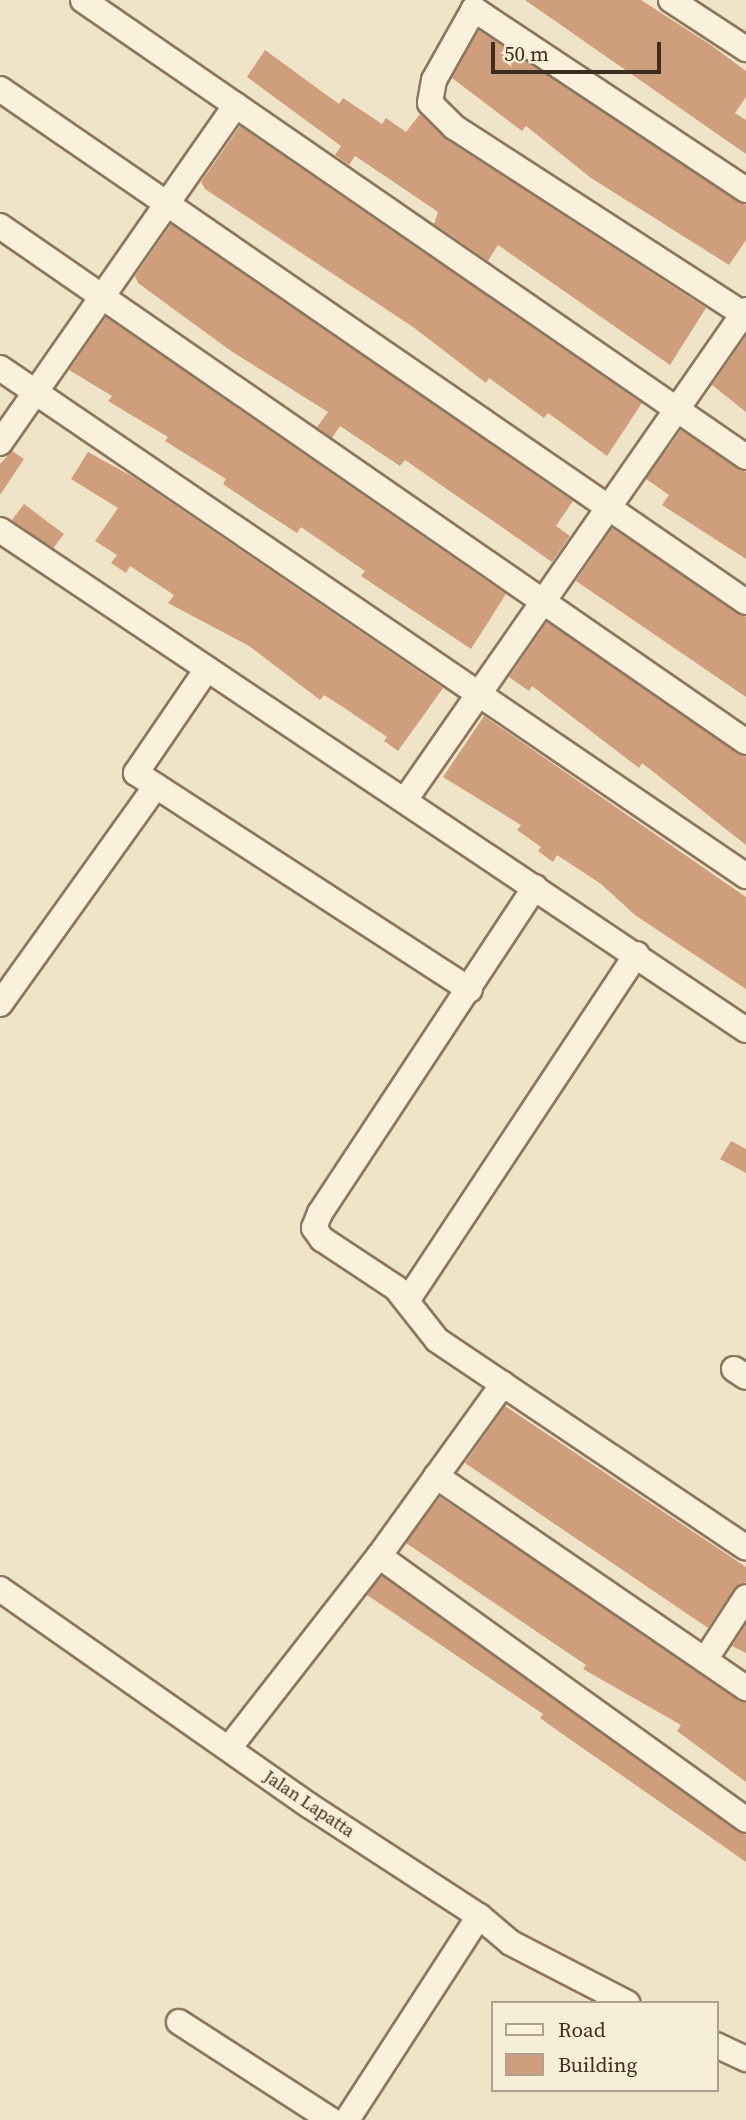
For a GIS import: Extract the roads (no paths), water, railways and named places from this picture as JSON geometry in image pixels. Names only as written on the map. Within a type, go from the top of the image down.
[{"type":"street","points":[[83,0],[746,457]]},
{"type":"street","points":[[671,0],[746,49]]},
{"type":"street","points":[[405,800],[607,504],[745,313],[454,127],[430,103],[434,80],[478,4],[746,190]]},
{"type":"street","points":[[0,89],[746,602]]},
{"type":"street","points":[[0,443],[164,204],[236,105]]},
{"type":"street","points":[[0,226],[746,742]]},
{"type":"street","points":[[0,368],[746,876]]},
{"type":"street","points":[[0,530],[637,954],[746,1030]]},
{"type":"street","points":[[207,669],[136,770],[156,786],[470,990]]},
{"type":"street","points":[[0,1004],[156,786]]},
{"type":"street","points":[[535,887],[470,990],[320,1213],[314,1228],[322,1239],[384,1278],[407,1301],[437,1340],[746,1548]]},
{"type":"street","points":[[407,1301],[637,954]]},
{"type":"street","points":[[229,1748],[379,1556],[503,1384]]},
{"type":"street","points":[[436,1476],[746,1688]]},
{"type":"street","points":[[379,1556],[746,1820]]},
{"type":"street","name":"Jalan Lapatta","points":[[0,1589],[229,1748],[479,1916],[511,1943],[623,2001]]},
{"type":"street","points":[[705,1660],[746,1597]]},
{"type":"street","points":[[347,2120],[479,1916]]},
{"type":"street","points":[[179,2022],[331,2120]]},
{"type":"street","points":[[718,2046],[746,2059]]}]
